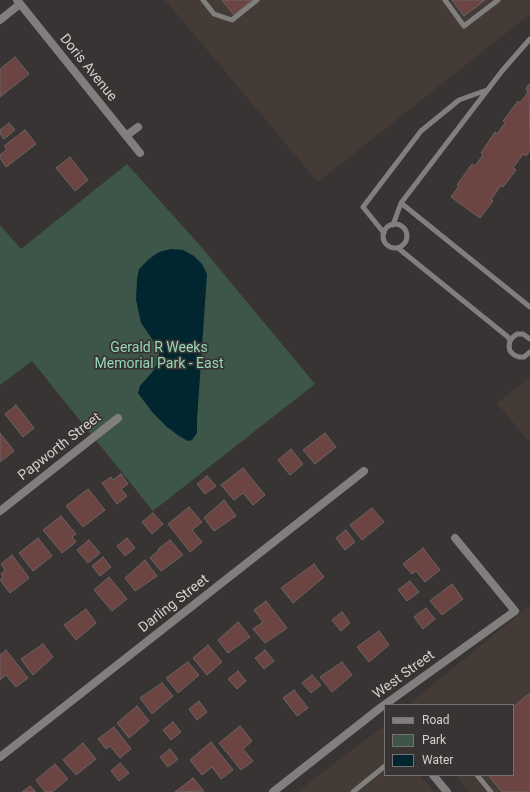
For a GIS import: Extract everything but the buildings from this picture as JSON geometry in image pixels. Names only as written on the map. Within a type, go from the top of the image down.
[{"type":"street","points":[[0,20],[18,2]]},
{"type":"street","name":"Doris Avenue","points":[[18,2],[140,153]]},
{"type":"street","points":[[126,136],[138,127]]},
{"type":"street","name":"Papworth Street","points":[[0,511],[118,418]]},
{"type":"street","name":"Darling Street","points":[[0,757],[364,471]]},
{"type":"street","name":"West Street","points":[[393,704],[515,611],[455,538]]},
{"type":"street","name":"West Street","points":[[273,792],[382,712]]},
{"type":"street","points":[[434,776],[447,792]]},
{"type":"lane","points":[[203,0],[214,14],[232,20],[257,0]]},
{"type":"lane","points":[[445,0],[464,26],[498,0]]},
{"type":"lane","points":[[393,225],[401,203],[502,71],[530,40]]},
{"type":"lane","points":[[384,233],[363,207],[422,131],[459,100],[487,90]]},
{"type":"lane","points":[[401,203],[530,307]]},
{"type":"lane","points":[[398,248],[407,240],[407,234],[404,228],[399,225],[393,225],[387,228],[384,233],[384,239],[387,244],[398,248],[508,337],[510,341]]},
{"type":"lane","points":[[530,339],[522,334],[517,334],[510,341],[509,346],[510,351],[519,357],[524,357],[530,352]]},
{"type":"lane","points":[[353,792],[384,767]]},
{"type":"lane","points":[[478,776],[491,792]]},
{"type":"shaded area","points":[[165,0],[530,0],[530,14],[318,182]]},
{"type":"shaded area","points":[[530,377],[530,443],[497,403]]},
{"type":"shaded area","points":[[530,605],[530,792],[469,792],[456,776],[514,776],[514,704],[409,704]]},
{"type":"shaded area","points":[[382,727],[384,730],[384,776],[421,776],[434,792],[297,792]]},
{"type":"green space","name":"Gerald R Weeks Memorial Park - East","points":[[127,164],[203,249],[315,384],[153,511],[32,361],[0,385],[0,225],[21,249]]},
{"type":"water","points":[[171,249],[183,250],[194,256],[202,264],[207,274],[197,433],[192,440],[188,441],[167,427],[152,412],[138,393],[140,386],[154,370],[159,359],[159,349],[141,323],[136,300],[139,269],[159,252]]}]
